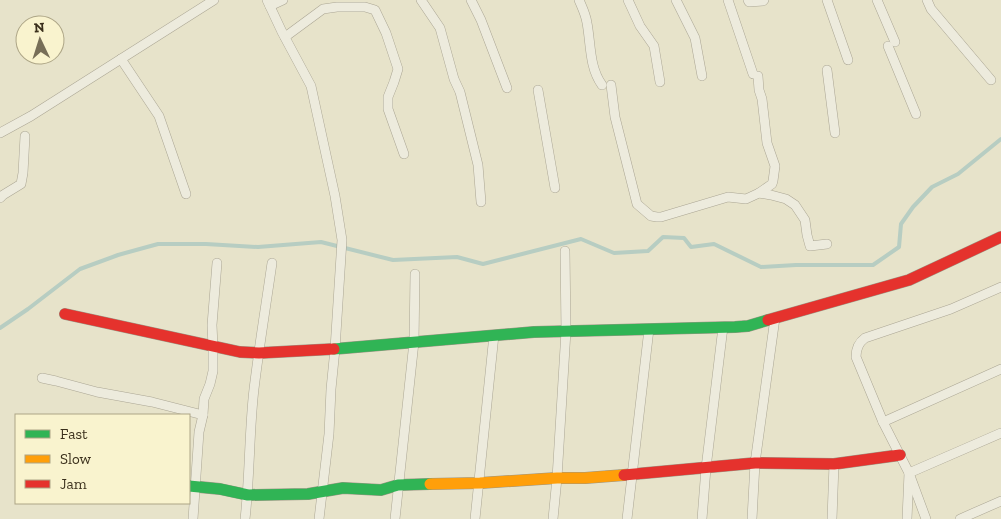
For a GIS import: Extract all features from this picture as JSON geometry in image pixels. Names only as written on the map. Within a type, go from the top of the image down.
[{"type":"street","points":[[0,133],[31,116],[214,0]]},
{"type":"street","points":[[283,0],[268,3],[311,86],[336,196],[342,240],[328,444],[319,519]]},
{"type":"street","points":[[421,0],[440,28],[454,79],[460,92],[478,165],[481,202]]},
{"type":"street","points":[[472,0],[507,88]]},
{"type":"street","points":[[579,0],[586,18],[594,72],[597,78],[606,85],[637,204],[650,216],[661,217],[728,198],[746,199],[759,193],[772,184],[773,181],[775,166],[767,145],[762,99],[728,0]]},
{"type":"street","points":[[628,0],[640,26],[654,46],[660,82]]},
{"type":"street","points":[[676,0],[695,38],[702,76]]},
{"type":"street","points":[[748,0],[749,2],[764,0]]},
{"type":"street","points":[[827,0],[848,60]]},
{"type":"street","points":[[876,0],[916,114]]},
{"type":"street","points":[[927,0],[931,9],[991,80]]},
{"type":"street","points":[[285,37],[323,9],[365,7],[375,10],[386,33],[398,69],[388,97],[388,109],[404,154]]},
{"type":"street","points":[[121,59],[159,116],[186,194]]},
{"type":"street","points":[[827,70],[835,133]]},
{"type":"street","points":[[538,90],[555,188]]},
{"type":"street","points":[[0,198],[21,184],[25,136]]},
{"type":"street","points":[[759,193],[786,199],[795,205],[805,220],[810,246],[827,244]]},
{"type":"street","points":[[65,314],[213,347],[240,352],[260,353],[566,331],[748,326],[910,280],[1001,237]]},
{"type":"street","points":[[553,519],[566,331],[565,251]]},
{"type":"street","points":[[192,519],[192,486],[199,432],[204,399],[213,372],[212,325],[217,263]]},
{"type":"street","points":[[245,519],[254,388],[272,263]]},
{"type":"street","points":[[396,519],[414,342],[415,274]]},
{"type":"street","points":[[926,519],[909,473],[883,422],[856,357],[856,352],[860,342],[865,338],[950,309],[1001,287]]},
{"type":"street","points":[[752,519],[755,462],[775,318]]},
{"type":"street","points":[[702,519],[706,468],[723,327]]},
{"type":"street","points":[[627,519],[649,330]]},
{"type":"street","points":[[475,519],[494,336]]},
{"type":"street","points":[[883,422],[1001,369]]},
{"type":"street","points":[[42,378],[202,415]]},
{"type":"street","points":[[909,473],[1001,433]]},
{"type":"street","points":[[192,486],[220,488],[248,495],[308,494],[343,488],[381,490],[398,486],[585,478],[755,462],[834,464],[900,456]]},
{"type":"street","points":[[832,519],[834,464]]},
{"type":"street","points":[[907,519],[909,473]]},
{"type":"street","points":[[960,519],[1001,501]]},
{"type":"waterway","points":[[0,328],[80,269],[118,255],[158,244],[258,247],[321,242],[393,260],[457,257],[483,264],[581,239],[614,253],[648,251],[663,237],[684,238],[691,247],[714,244],[761,267],[873,265],[899,247],[901,224],[913,207],[932,187],[958,174],[1001,139]]},
{"type":"traffic: fast","points":[[334,349],[534,332],[735,327],[748,326],[768,320]]},
{"type":"traffic: fast","points":[[190,486],[220,489],[248,495],[308,494],[343,488],[381,490],[398,485],[430,484]]},
{"type":"traffic: slow","points":[[430,484],[624,475]]},
{"type":"traffic: jam","points":[[768,320],[909,280],[1001,237]]},
{"type":"traffic: jam","points":[[65,314],[240,352],[259,353],[334,349]]},
{"type":"traffic: jam","points":[[624,475],[755,463],[834,464],[900,455]]}]
